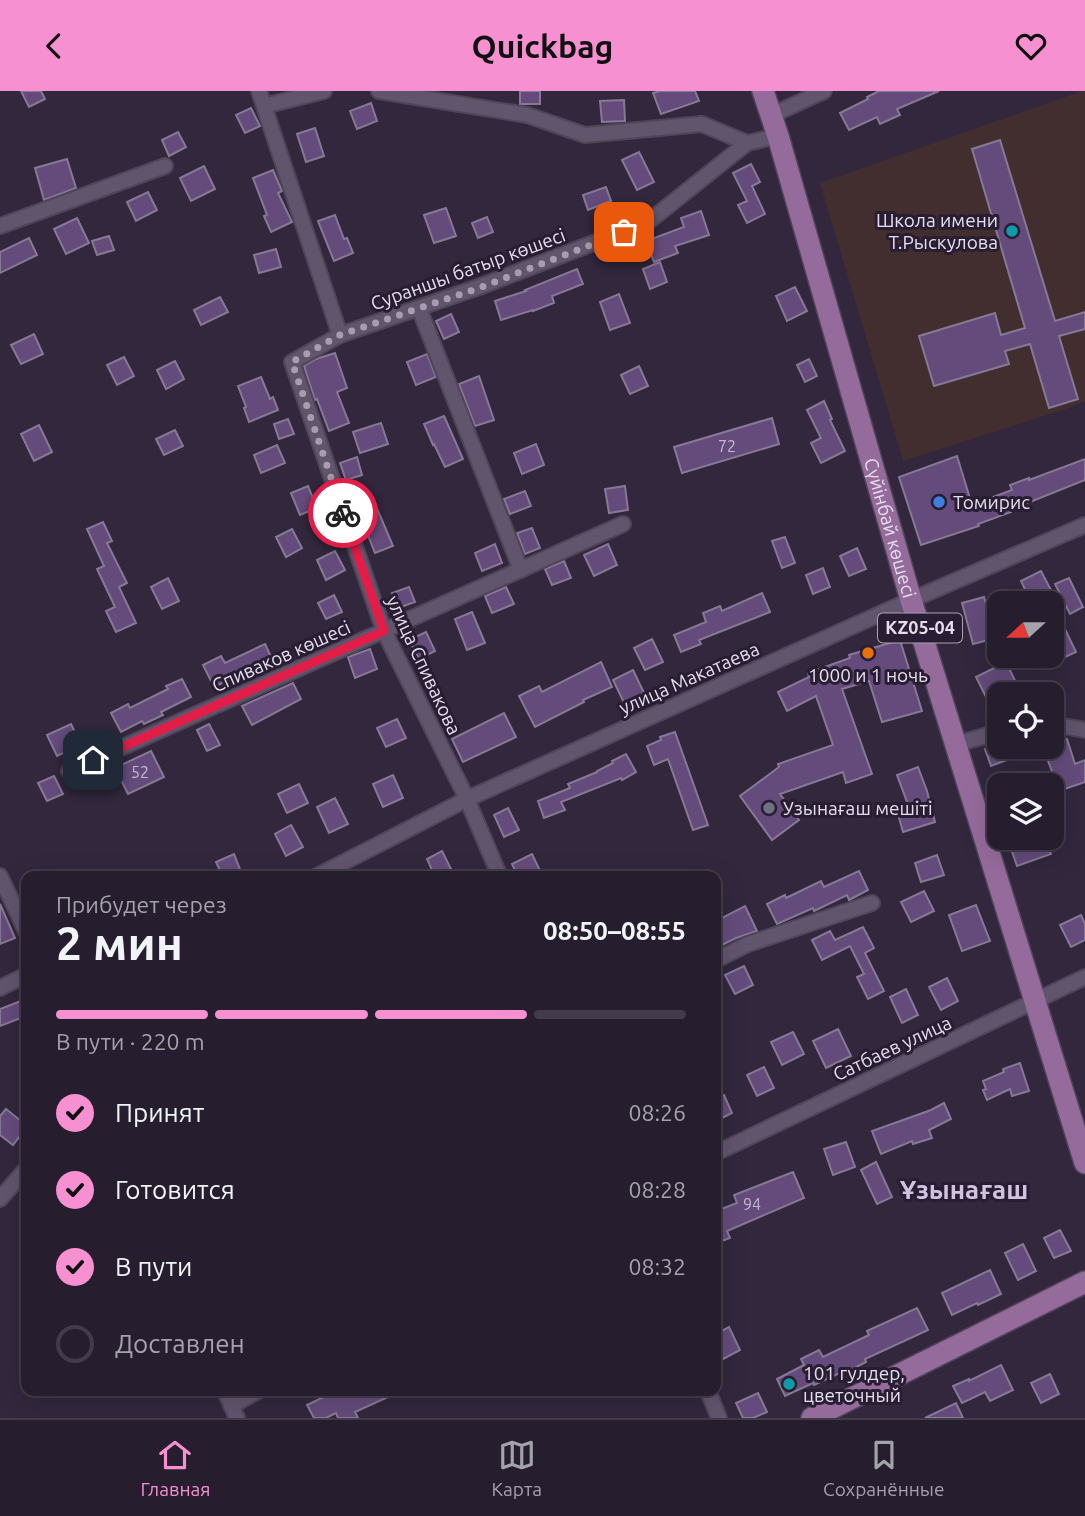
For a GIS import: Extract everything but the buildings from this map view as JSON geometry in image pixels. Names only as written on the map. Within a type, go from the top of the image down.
[{"type":"main road","name":"Сүйінбай көшесі","points":[[763,91],[911,600],[1085,1163]]},
{"type":"main road","points":[[812,1418],[1085,1282]]},
{"type":"street","points":[[259,91],[340,335]]},
{"type":"street","points":[[264,106],[324,91]]},
{"type":"street","points":[[379,91],[527,115],[585,135],[702,124],[747,143],[778,136]]},
{"type":"street","points":[[772,115],[824,91]]},
{"type":"street","name":"Сураншы батыр көшесі","points":[[340,335],[479,288],[648,222],[747,143]]},
{"type":"street","points":[[0,226],[165,166]]},
{"type":"street","points":[[419,308],[522,570]]},
{"type":"street","name":"улица Спивакова","points":[[340,335],[292,362],[384,631],[467,799],[497,871]]},
{"type":"street","name":"Спиваков көшесі","points":[[69,771],[623,524]]},
{"type":"street","name":"улица Макатаева","points":[[327,871],[467,799],[911,600],[1085,526]]},
{"type":"street","points":[[1064,726],[1085,730]]},
{"type":"street","points":[[956,744],[987,735]]},
{"type":"street","points":[[0,876],[21,920]]},
{"type":"street","points":[[721,958],[748,944],[872,903]]},
{"type":"street","name":"Сатбаев улица","points":[[721,1151],[1085,977]]},
{"type":"street","points":[[0,988],[21,978]]},
{"type":"street","points":[[0,1199],[21,1175]]},
{"type":"street","points":[[234,1412],[252,1396]]},
{"type":"street","points":[[710,1396],[719,1418]]},
{"type":"shaded area","points":[[1085,91],[1085,401],[903,461],[820,183]]},
{"type":"way so far","points":[[343,513],[292,362],[340,335],[479,288],[624,232]]},
{"type":"place","name":"Школа имени Т.Рыскулова","points":[[1012,231]]},
{"type":"place","name":"Томирис","points":[[939,502]]},
{"type":"place","name":"1000 и 1 ночь","points":[[868,653]]},
{"type":"place","name":"Узынағаш мешіті","points":[[769,808]]},
{"type":"place","name":"101 гулдер, цветочный","points":[[789,1384]]},
{"type":"district","name":"Ұзынағаш","points":[[964,1190]]},
{"type":"route","points":[[93,760],[384,631],[343,513]]}]
